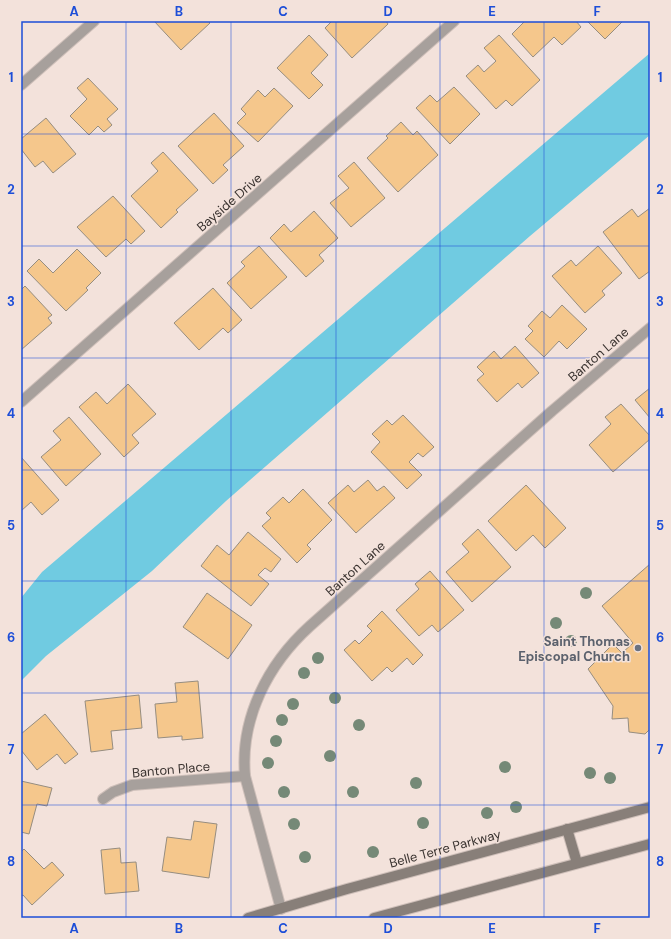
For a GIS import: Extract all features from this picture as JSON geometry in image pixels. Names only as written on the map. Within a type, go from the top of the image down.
[{"type":"main road","name":"Belle Terre Parkway","points":[[248,918],[567,828],[650,807]]},
{"type":"main road","points":[[567,828],[577,863]]},
{"type":"main road","points":[[374,918],[650,844]]},
{"type":"street","points":[[21,85],[94,21]]},
{"type":"street","name":"Bayside Drive","points":[[21,402],[454,21]]},
{"type":"street","name":"Banton Lane","points":[[281,909],[245,776],[245,746],[254,708],[265,681],[290,646],[310,626],[528,432],[650,328]]},
{"type":"street","name":"Banton Place","points":[[103,799],[113,792],[132,785],[245,776]]},
{"type":"water","points":[[650,53],[650,135],[530,236],[226,501],[152,571],[46,656],[21,681],[21,598],[42,572]]},
{"type":"building","points":[[154,21],[208,21],[210,23],[181,50]]},
{"type":"building","points":[[332,21],[386,21],[388,24],[352,58],[325,28]]},
{"type":"building","points":[[525,21],[576,21],[581,27],[562,45],[554,37],[533,57],[512,34]]},
{"type":"building","points":[[587,21],[623,21],[605,39]]},
{"type":"building","points":[[309,35],[328,55],[311,73],[323,85],[309,99],[277,68]]},
{"type":"building","points":[[499,35],[540,80],[512,106],[506,100],[496,109],[466,76],[478,65],[484,72],[496,61],[484,48]]},
{"type":"building","points":[[88,78],[118,109],[107,119],[112,125],[104,132],[98,126],[89,135],[70,116],[87,99],[77,88]]},
{"type":"building","points":[[454,87],[480,114],[450,144],[416,108],[430,95],[437,102]]},
{"type":"building","points":[[274,88],[293,106],[258,142],[237,123],[246,114],[241,109],[258,90],[265,97]]},
{"type":"building","points":[[214,113],[244,146],[223,165],[228,170],[213,184],[178,146]]},
{"type":"building","points":[[46,118],[76,154],[53,173],[43,161],[35,167],[21,149],[21,139]]},
{"type":"building","points":[[401,122],[413,135],[417,131],[438,155],[398,192],[367,158],[388,138],[386,136]]},
{"type":"building","points":[[163,152],[198,190],[176,210],[178,212],[161,228],[131,196],[158,171],[151,163]]},
{"type":"building","points":[[354,162],[385,198],[351,227],[330,203],[349,188],[338,176]]},
{"type":"building","points":[[113,196],[145,231],[131,244],[126,239],[106,257],[77,227]]},
{"type":"building","points":[[650,208],[650,271],[639,279],[603,232],[632,209],[638,217]]},
{"type":"building","points":[[314,211],[338,238],[319,255],[324,261],[306,277],[270,238],[284,224],[291,232]]},
{"type":"building","points":[[259,246],[287,277],[251,309],[227,283],[245,266],[241,262]]},
{"type":"building","points":[[598,246],[622,273],[602,291],[605,295],[585,313],[552,276],[571,260],[576,266]]},
{"type":"building","points":[[77,249],[101,273],[86,288],[88,290],[66,311],[27,271],[39,259],[53,273]]},
{"type":"building","points":[[25,286],[52,315],[48,318],[52,323],[21,350],[21,290]]},
{"type":"building","points":[[213,288],[242,320],[228,333],[223,328],[199,350],[174,323]]},
{"type":"building","points":[[562,305],[587,329],[567,349],[559,341],[544,357],[525,339],[533,331],[528,326],[542,311],[550,318]]},
{"type":"building","points":[[515,346],[539,373],[522,388],[518,383],[497,402],[477,380],[484,374],[477,367],[494,351],[501,359]]},
{"type":"building","points":[[128,384],[156,414],[132,435],[139,443],[124,457],[79,407],[96,392],[107,404]]},
{"type":"building","points":[[650,388],[650,418],[635,400]]},
{"type":"building","points":[[621,404],[650,436],[650,439],[613,472],[589,445],[611,424],[605,417]]},
{"type":"building","points":[[403,415],[434,447],[423,457],[418,453],[409,462],[422,475],[407,489],[371,452],[380,442],[372,434],[387,420],[392,425]]},
{"type":"building","points":[[69,417],[101,454],[66,486],[41,457],[61,440],[53,431]]},
{"type":"building","points":[[21,457],[59,500],[42,515],[31,502],[21,511]]},
{"type":"building","points":[[368,480],[377,491],[384,486],[395,498],[356,533],[328,503],[348,485],[354,492]]},
{"type":"building","points":[[526,485],[566,528],[545,548],[533,535],[516,551],[488,521]]},
{"type":"building","points":[[303,489],[332,520],[307,545],[311,549],[297,563],[262,526],[271,518],[266,513],[283,497],[289,503]]},
{"type":"building","points":[[478,529],[511,567],[472,602],[446,572],[469,552],[462,544]]},
{"type":"building","points":[[248,532],[281,559],[271,572],[265,568],[258,575],[269,584],[251,606],[201,566],[217,545],[229,555]]},
{"type":"building","name":"Saint Thomas Episcopal Church","points":[[650,564],[650,729],[645,734],[629,732],[628,718],[612,719],[613,706],[588,669],[613,644],[622,653],[633,643],[602,606]]},
{"type":"building","points":[[430,571],[464,610],[438,632],[432,625],[419,636],[396,610],[419,589],[415,584]]},
{"type":"building","points":[[207,593],[252,625],[228,659],[183,627]]},
{"type":"building","points":[[382,611],[423,655],[413,665],[407,658],[392,672],[387,667],[372,681],[344,650],[355,640],[359,644],[372,631],[367,626]]},
{"type":"building","points":[[198,681],[203,738],[182,740],[182,736],[158,738],[155,704],[177,702],[175,683]]},
{"type":"building","points":[[139,695],[142,728],[111,731],[113,749],[91,752],[85,701]]},
{"type":"building","points":[[45,714],[78,754],[65,764],[57,754],[37,770],[21,750],[21,734]]},
{"type":"building","points":[[21,781],[52,788],[47,806],[37,804],[29,834],[21,832]]},
{"type":"building","points":[[194,821],[217,824],[209,878],[162,871],[167,837],[191,840]]},
{"type":"building","points":[[120,848],[121,863],[136,862],[139,891],[105,894],[101,850]]},
{"type":"building","points":[[24,849],[44,869],[52,862],[64,875],[32,905],[23,895],[21,896],[21,852]]},
{"type":"place","name":"Saint Thomas Episcopal Church","points":[[638,648]]}]
